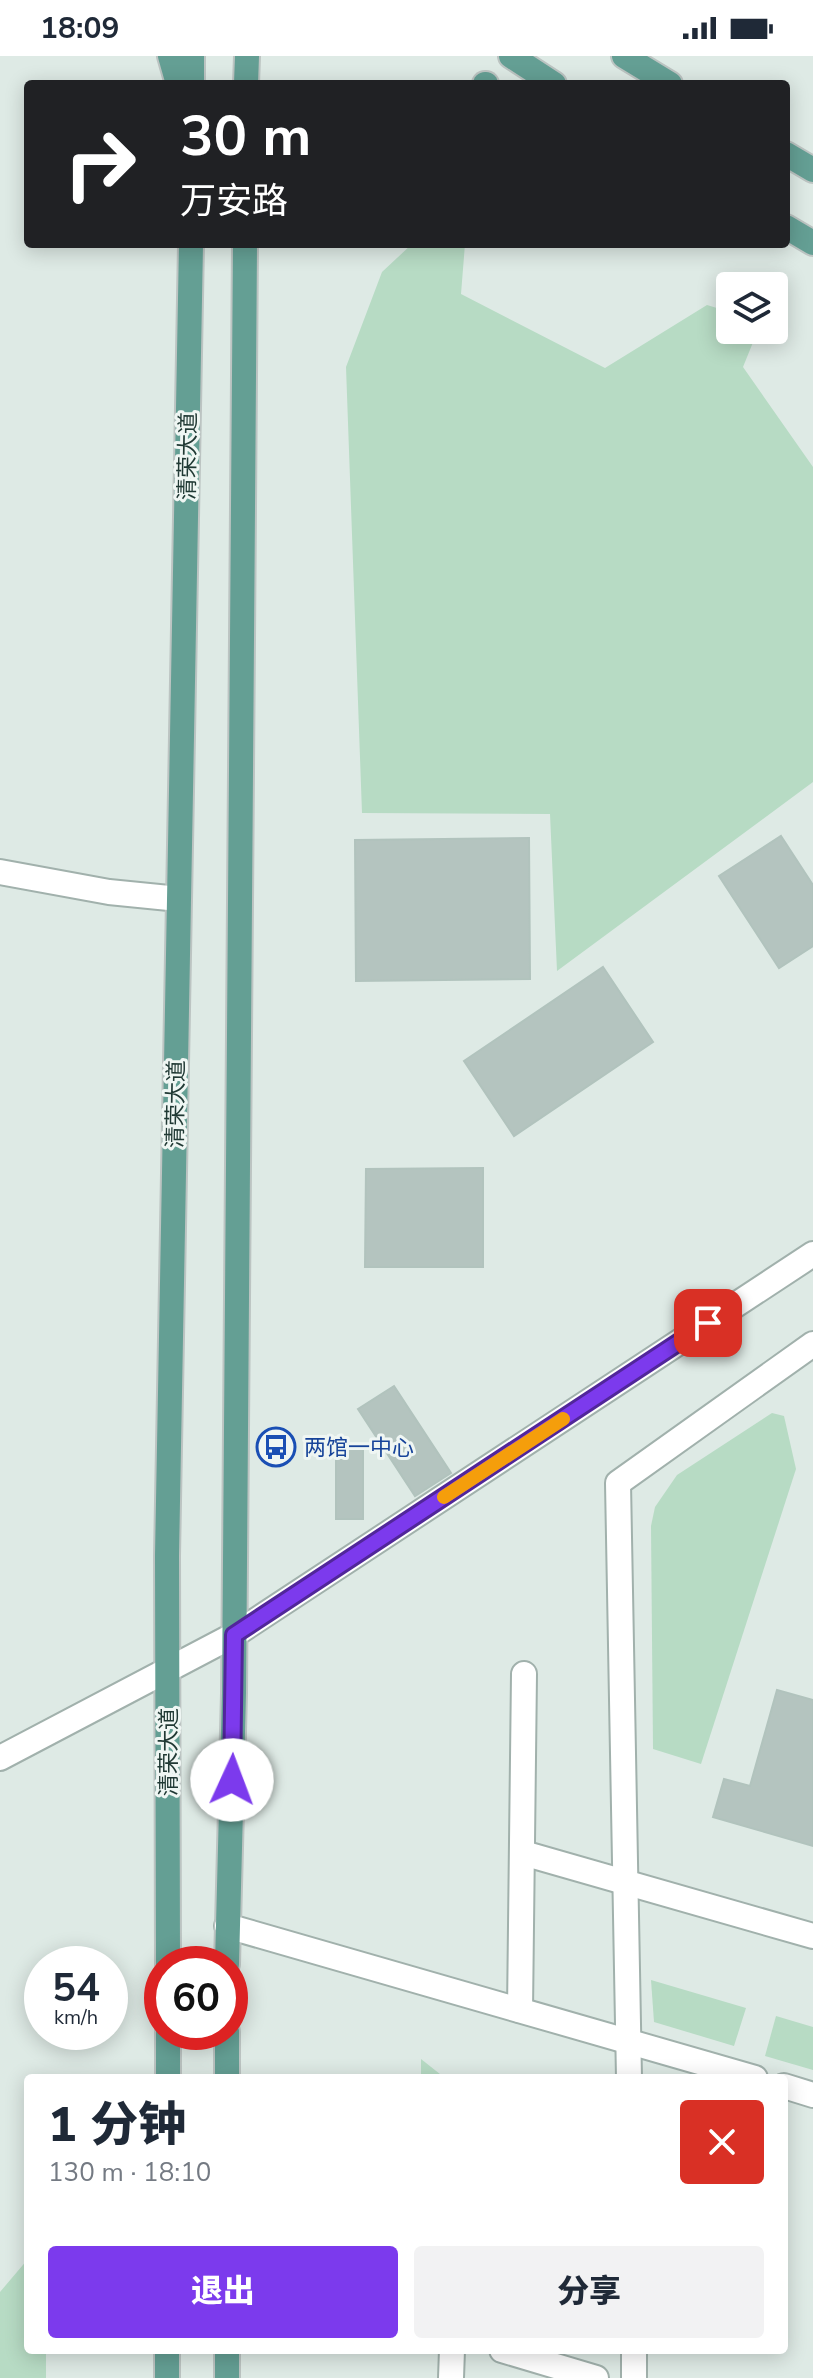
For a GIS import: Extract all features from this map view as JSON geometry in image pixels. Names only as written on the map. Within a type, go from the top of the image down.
[{"type":"main road","points":[[170,56],[177,80]]},
{"type":"main road","points":[[192,56],[192,80]]},
{"type":"main road","points":[[246,80],[247,56]]},
{"type":"main road","points":[[511,56],[548,80]]},
{"type":"main road","points":[[624,56],[663,80]]},
{"type":"main road","points":[[790,156],[813,170]]},
{"type":"main road","points":[[790,229],[813,243]]},
{"type":"main road","name":"清荣大道","points":[[168,1946],[168,1668],[191,248]]},
{"type":"main road","points":[[227,1946],[234,1635],[245,248]]},
{"type":"main road","points":[[245,288],[260,248]]},
{"type":"main road","points":[[168,2050],[168,2074]]},
{"type":"main road","points":[[227,2050],[227,2074]]},
{"type":"main road","points":[[167,2354],[167,2378]]},
{"type":"main road","points":[[227,2354],[227,2378]]},
{"type":"street","points":[[0,872],[109,892],[179,899]]},
{"type":"street","points":[[0,1758],[234,1635],[813,1254]]},
{"type":"street","points":[[629,2074],[618,1483],[813,1344]]},
{"type":"street","points":[[520,2010],[524,1674]]},
{"type":"street","points":[[523,1853],[813,1936]]},
{"type":"street","points":[[227,1926],[741,2074]]},
{"type":"street","points":[[788,2087],[813,2095]]},
{"type":"street","points":[[451,2378],[452,2354]]},
{"type":"street","points":[[515,2354],[596,2378]]},
{"type":"street","points":[[634,2354],[634,2378]]},
{"type":"green space","points":[[408,248],[465,248],[461,294],[605,368],[707,305],[716,308],[716,344],[752,344],[743,367],[813,467],[813,782],[557,971],[550,814],[362,813],[346,367],[382,272]]},
{"type":"green space","points":[[772,1413],[784,1416],[796,1469],[701,1764],[653,1749],[651,1526],[655,1507],[677,1475]]},
{"type":"green space","points":[[651,1980],[746,2008],[734,2046],[654,2022]]},
{"type":"green space","points":[[776,2016],[813,2027],[813,2070],[765,2056]]},
{"type":"green space","points":[[421,2059],[440,2074],[421,2074]]},
{"type":"green space","points":[[24,2264],[24,2354],[46,2354],[46,2378],[0,2378],[0,2292]]},
{"type":"building","points":[[781,836],[813,885],[813,946],[779,968],[719,876]]},
{"type":"building","points":[[529,838],[530,979],[356,981],[355,840]]},
{"type":"building","points":[[603,967],[653,1042],[514,1136],[464,1061]]},
{"type":"building","points":[[483,1168],[483,1267],[365,1267],[366,1169]]},
{"type":"building","points":[[394,1386],[451,1473],[415,1496],[358,1409]]},
{"type":"building","points":[[336,1448],[363,1448],[363,1519],[336,1519]]},
{"type":"building","points":[[777,1690],[813,1700],[813,1846],[713,1817],[724,1779],[750,1786]]},
{"type":"slow traffic","points":[[444,1497],[563,1419]]},
{"type":"place","name":"两馆一中心","points":[[276,1447]]},
{"type":"route","points":[[232,1780],[234,1635],[708,1323]]}]
